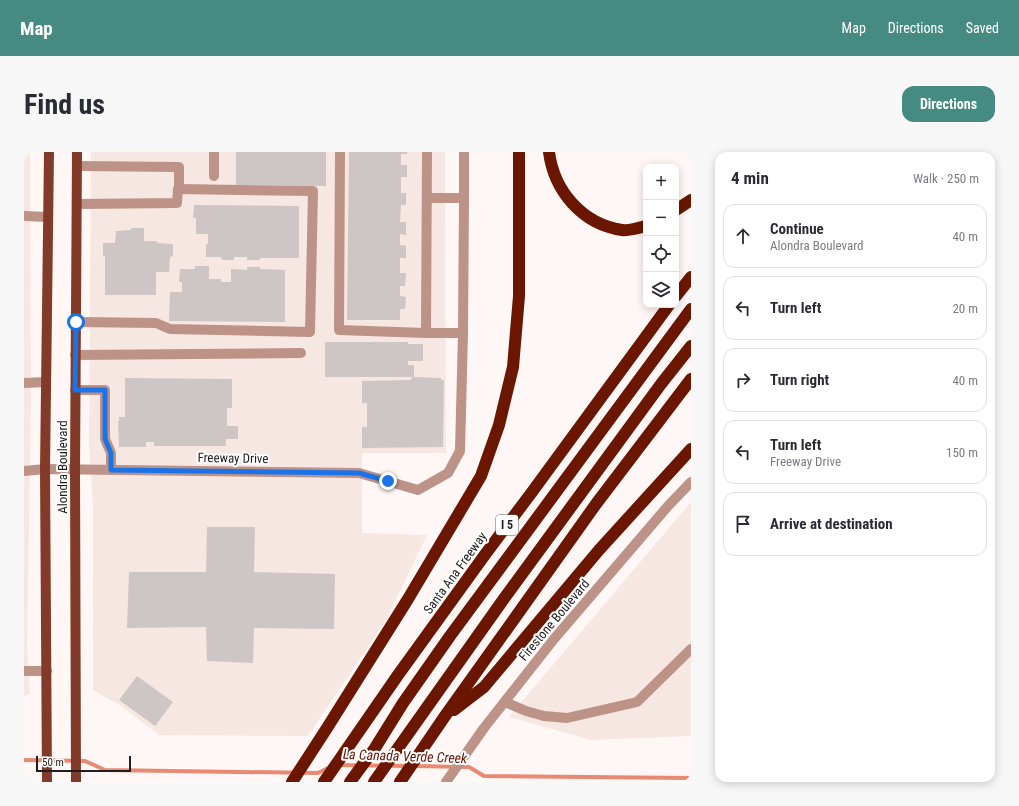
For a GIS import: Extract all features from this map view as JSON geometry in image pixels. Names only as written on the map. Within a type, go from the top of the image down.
[{"type":"highway","points":[[292,782],[327,728],[481,476],[499,425],[513,367],[519,296],[518,152]]},
{"type":"highway","points":[[549,152],[555,175],[574,207],[596,223],[623,231],[643,227]]},
{"type":"highway","points":[[679,208],[691,200]]},
{"type":"highway","points":[[679,292],[691,277]]},
{"type":"highway","name":"Santa Ana Freeway","points":[[324,782],[480,562],[667,308]]},
{"type":"highway","points":[[350,782],[450,636],[691,309]]},
{"type":"highway","points":[[374,782],[647,403],[691,346]]},
{"type":"highway","points":[[400,782],[445,716],[596,504],[691,379]]},
{"type":"highway","points":[[445,716],[484,687],[599,550],[691,448]]},
{"type":"main road","name":"Alondra Boulevard","points":[[47,782],[46,382],[49,152]]},
{"type":"main road","name":"Alondra Boulevard","points":[[76,782],[75,390],[77,152]]},
{"type":"street","points":[[214,152],[214,176]]},
{"type":"street","points":[[340,152],[339,330],[426,333],[463,333],[464,152]]},
{"type":"street","points":[[426,333],[427,152]]},
{"type":"street","points":[[77,166],[179,167],[179,189],[177,203],[77,204]]},
{"type":"street","points":[[76,322],[156,323],[170,329],[310,332],[313,191],[179,189]]},
{"type":"street","points":[[427,198],[464,198]]},
{"type":"street","points":[[24,216],[48,217]]},
{"type":"street","name":"Freeway Drive","points":[[24,470],[359,473],[418,490],[448,473],[460,450],[463,333]]},
{"type":"street","points":[[76,355],[301,353]]},
{"type":"street","points":[[24,383],[46,382]]},
{"type":"street","points":[[75,390],[105,390],[105,439],[111,453],[111,470]]},
{"type":"street","name":"Firestone Boulevard","points":[[446,782],[484,728],[554,639],[668,506],[691,482]]},
{"type":"street","points":[[505,702],[526,712],[544,716],[567,718],[637,702],[691,650]]},
{"type":"street","points":[[24,671],[47,672]]},
{"type":"shaded area","points":[[24,152],[30,152],[31,401],[27,648],[30,694],[24,696]]},
{"type":"shaded area","points":[[91,152],[445,152],[446,453],[362,453],[362,533],[427,535],[386,620],[308,736],[159,735],[121,706],[93,690],[93,505],[89,442]]},
{"type":"shaded area","points":[[691,502],[691,736],[591,740],[509,717]]},
{"type":"building","points":[[236,152],[326,152],[326,186],[236,185]]},
{"type":"building","points":[[349,152],[407,152],[407,154],[401,154],[401,165],[407,165],[407,177],[401,177],[401,193],[406,193],[406,205],[401,205],[400,222],[406,222],[406,235],[400,234],[400,245],[406,246],[406,258],[400,258],[400,273],[406,273],[405,286],[400,286],[400,296],[406,297],[405,309],[400,309],[400,320],[347,320]]},
{"type":"building","points":[[194,205],[299,206],[299,258],[260,258],[260,260],[247,260],[247,257],[234,257],[234,260],[222,260],[221,257],[206,257],[208,234],[196,234],[196,218],[193,218]]},
{"type":"building","points":[[131,228],[144,228],[144,241],[157,241],[157,243],[173,244],[173,256],[170,257],[169,272],[156,272],[156,295],[105,295],[105,256],[103,256],[103,243],[115,243],[116,231],[131,230]]},
{"type":"building","points":[[195,266],[209,266],[209,279],[221,279],[221,282],[231,282],[231,269],[247,270],[247,267],[260,267],[260,269],[285,270],[285,322],[169,321],[170,292],[182,292],[182,282],[179,282],[180,269],[195,269]]},
{"type":"building","points":[[325,342],[408,342],[408,344],[423,344],[423,361],[408,361],[408,365],[414,365],[414,377],[441,378],[441,380],[444,380],[443,447],[362,448],[362,427],[367,427],[367,403],[362,403],[362,381],[411,380],[412,377],[325,377]]},
{"type":"building","points":[[125,378],[232,379],[232,408],[227,408],[227,426],[238,426],[238,439],[226,439],[226,446],[154,446],[154,442],[146,442],[146,447],[119,447],[118,421],[119,417],[125,417]]},
{"type":"building","points":[[207,527],[255,527],[254,572],[335,574],[334,629],[254,628],[253,663],[207,661],[206,627],[127,628],[129,572],[206,572]]},
{"type":"building","points":[[137,676],[173,702],[155,726],[119,700]]},
{"type":"waterway","name":"La Canada Verde Creek","points":[[24,760],[85,761],[105,770],[318,773],[330,767]]},
{"type":"waterway","name":"La Canada Verde Creek","points":[[338,765],[407,766]]},
{"type":"waterway","name":"La Canada Verde Creek","points":[[414,766],[469,767],[484,776],[691,778]]},
{"type":"route","points":[[76,322],[75,390],[105,390],[105,439],[111,453],[111,470],[359,473],[388,481]]}]
